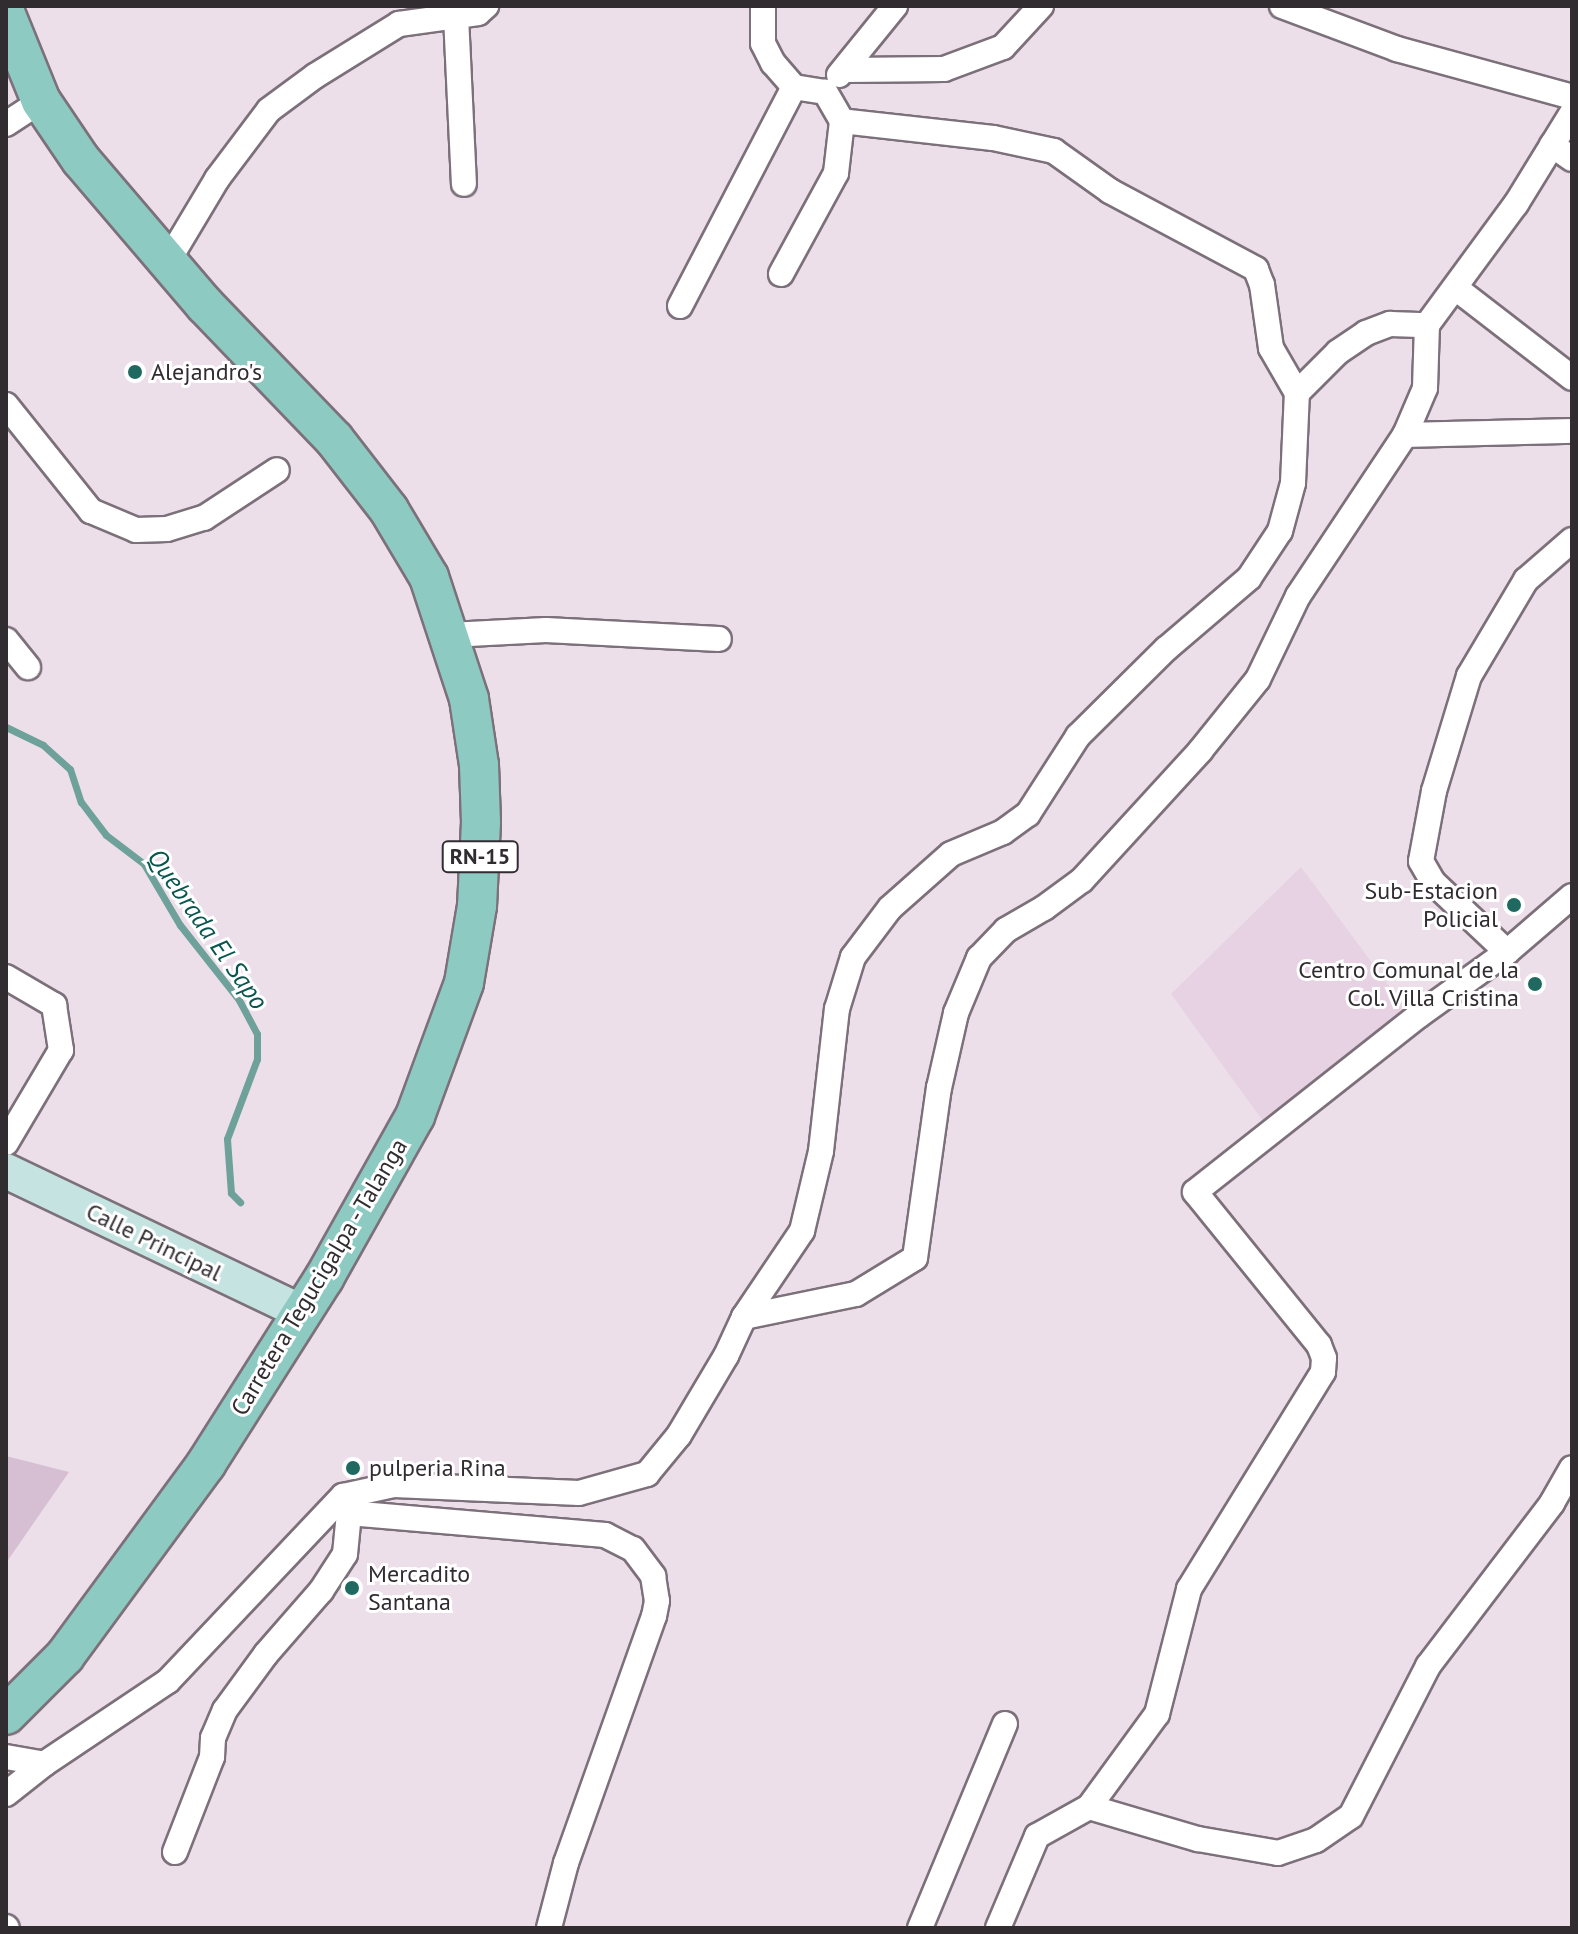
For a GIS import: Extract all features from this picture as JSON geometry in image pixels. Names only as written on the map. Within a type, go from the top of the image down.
[{"type":"main road","name":"Carretera Tegucigalpa - Talanga","points":[[6,15],[41,101],[81,160],[168,261],[334,439],[389,510],[429,577],[450,635],[469,699],[479,765],[481,808],[477,906],[464,983],[415,1116],[302,1312],[206,1464],[65,1656],[6,1715]]},
{"type":"street","points":[[168,261],[217,179],[269,110],[394,15],[456,16],[478,13],[486,6]]},
{"type":"street","points":[[763,6],[763,43],[773,63],[794,87],[825,92]]},
{"type":"street","points":[[825,92],[847,70],[895,6]]},
{"type":"street","points":[[847,70],[944,69],[1003,47],[1041,6]]},
{"type":"street","points":[[1282,6],[1397,49],[1572,97]]},
{"type":"street","points":[[456,16],[464,184]]},
{"type":"street","points":[[680,306],[794,87]]},
{"type":"street","points":[[781,274],[836,173],[842,121],[825,92]]},
{"type":"street","points":[[6,124],[41,101]]},
{"type":"street","points":[[744,1317],[856,1294],[915,1258],[939,1088],[956,1013],[979,958],[1006,930],[1044,908],[1082,880],[1200,751],[1258,679],[1298,596],[1405,435],[1425,388],[1427,325],[1457,289],[1539,169],[1572,113]]},
{"type":"street","points":[[6,1794],[44,1764],[168,1681],[346,1504],[394,1485],[579,1493],[647,1474],[679,1435],[726,1356],[744,1317],[802,1231],[821,1151],[837,1009],[853,957],[890,908],[951,854],[1003,832],[1028,814],[1078,736],[1166,649],[1249,578],[1280,531],[1293,483],[1297,393],[1271,348],[1262,285],[1256,269],[1110,191],[1054,151],[993,138],[842,121]]},
{"type":"street","points":[[1552,145],[1572,159]]},
{"type":"street","points":[[1457,289],[1572,378]]},
{"type":"street","points":[[1297,393],[1338,352],[1366,333],[1390,324],[1427,325]]},
{"type":"street","points":[[6,405],[91,511],[136,530],[167,529],[204,518],[277,470]]},
{"type":"street","points":[[1405,435],[1572,431]]},
{"type":"street","points":[[1507,952],[1433,882],[1421,861],[1434,791],[1469,676],[1526,580],[1572,540]]},
{"type":"street","points":[[450,635],[546,630],[719,639]]},
{"type":"street","points":[[6,640],[28,667]]},
{"type":"street","points":[[998,1928],[1037,1836],[1089,1807],[1157,1714],[1189,1589],[1323,1372],[1324,1358],[1319,1345],[1195,1192],[1418,1016],[1507,952],[1572,896]]},
{"type":"street","points":[[6,977],[54,1005],[61,1050],[6,1143]]},
{"type":"street","name":"Calle Principal","points":[[6,1171],[302,1312]]},
{"type":"street","points":[[1089,1807],[1198,1839],[1278,1853],[1316,1840],[1351,1816],[1428,1666],[1552,1503],[1572,1468]]},
{"type":"street","points":[[175,1852],[212,1757],[213,1738],[225,1710],[266,1654],[321,1591],[345,1554],[346,1504]]},
{"type":"street","points":[[346,1504],[605,1535],[633,1549],[653,1576],[657,1601],[654,1616],[566,1863],[549,1928]]},
{"type":"street","points":[[920,1928],[1005,1724]]},
{"type":"street","points":[[6,1757],[44,1764]]},
{"type":"shaded area","points":[[1301,867],[1407,1010],[1263,1121],[1171,994]]},
{"type":"shaded area","points":[[6,1456],[69,1472],[6,1563]]},
{"type":"waterway","name":"Quebrada El Sapo","points":[[6,727],[43,745],[70,769],[81,802],[106,835],[144,864],[180,925],[239,1000],[257,1034],[257,1059],[227,1139],[231,1193],[240,1202]]},
{"type":"place","name":"Alejandro's","points":[[135,372]]},
{"type":"place","name":"Sub-Estacion Policial","points":[[1514,905]]},
{"type":"place","name":"Centro Comunal de la Col. Villa Cristina","points":[[1535,984]]},
{"type":"place","name":"pulperia Rina","points":[[353,1468]]},
{"type":"place","name":"Mercadito Santana","points":[[352,1588]]}]
